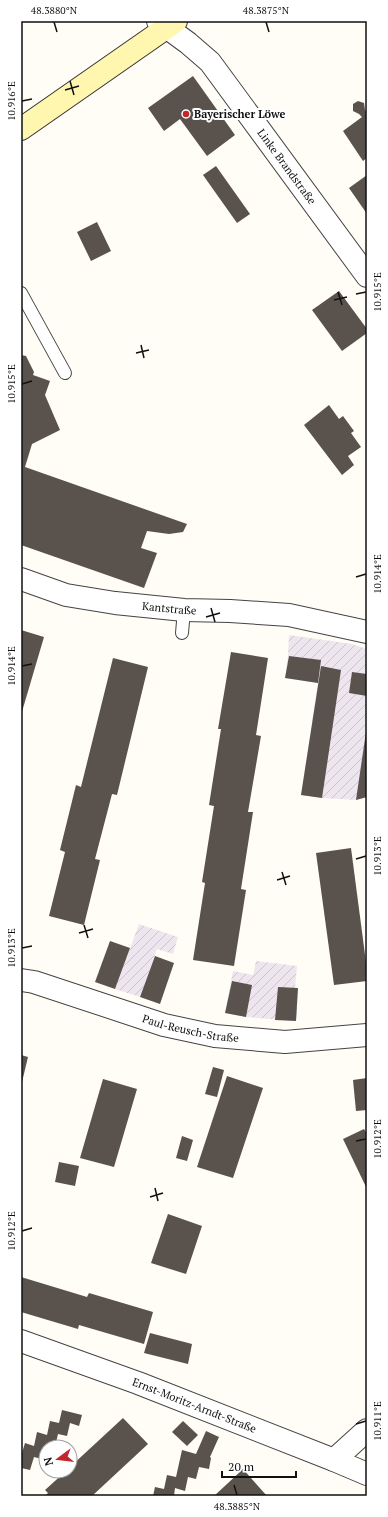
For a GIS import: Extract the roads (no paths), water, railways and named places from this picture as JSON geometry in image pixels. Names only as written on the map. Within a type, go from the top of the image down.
[{"type":"street","points":[[21,130],[168,23]]},
{"type":"street","name":"Linke Brandstraße","points":[[168,23],[210,62],[367,276]]},
{"type":"street","name":"Kantstraße","points":[[21,579],[66,595],[115,603],[184,610],[289,615],[367,632]]},
{"type":"street","name":"Paul-Reusch-Straße","points":[[21,980],[42,985],[164,1025],[215,1036],[285,1042],[367,1035]]},
{"type":"street","name":"Ernst-Moritz-Arndt-Straße","points":[[21,1341],[133,1380],[367,1474]]},
{"type":"street","points":[[334,1460],[367,1430]]},
{"type":"lane","points":[[21,292],[65,373]]},
{"type":"lane","points":[[182,633],[184,610]]},
{"type":"place","name":"Bayerischer Löwe","points":[[186,114]]}]
